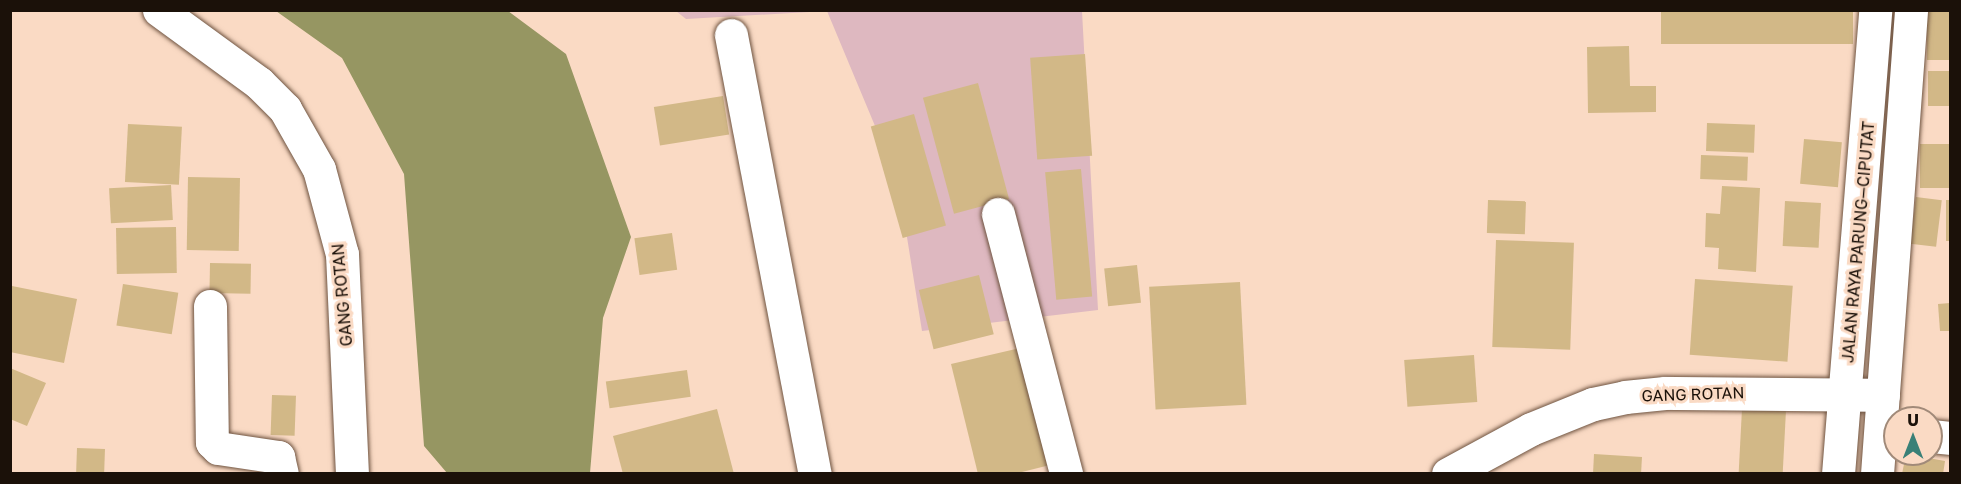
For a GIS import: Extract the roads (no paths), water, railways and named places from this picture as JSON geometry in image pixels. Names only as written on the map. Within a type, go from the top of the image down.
[{"type":"main road","name":"GANG ROTAN","points":[[159,10],[260,82],[285,109],[319,169],[342,254],[352,474]]},
{"type":"main road","name":"JALAN RAYA PARUNG—CIPUTAT","points":[[1838,474],[1875,10]]},
{"type":"main road","points":[[1884,406],[1883,395],[1911,10]]},
{"type":"main road","points":[[730,35],[815,474]]},
{"type":"main road","points":[[998,214],[1066,474]]},
{"type":"main road","points":[[210,306],[212,442],[218,448],[278,457],[282,474]]},
{"type":"main road","name":"GANG ROTAN","points":[[1448,474],[1531,429],[1614,400],[1665,393],[1883,395]]},
{"type":"main road","points":[[1878,474],[1883,453]]}]
